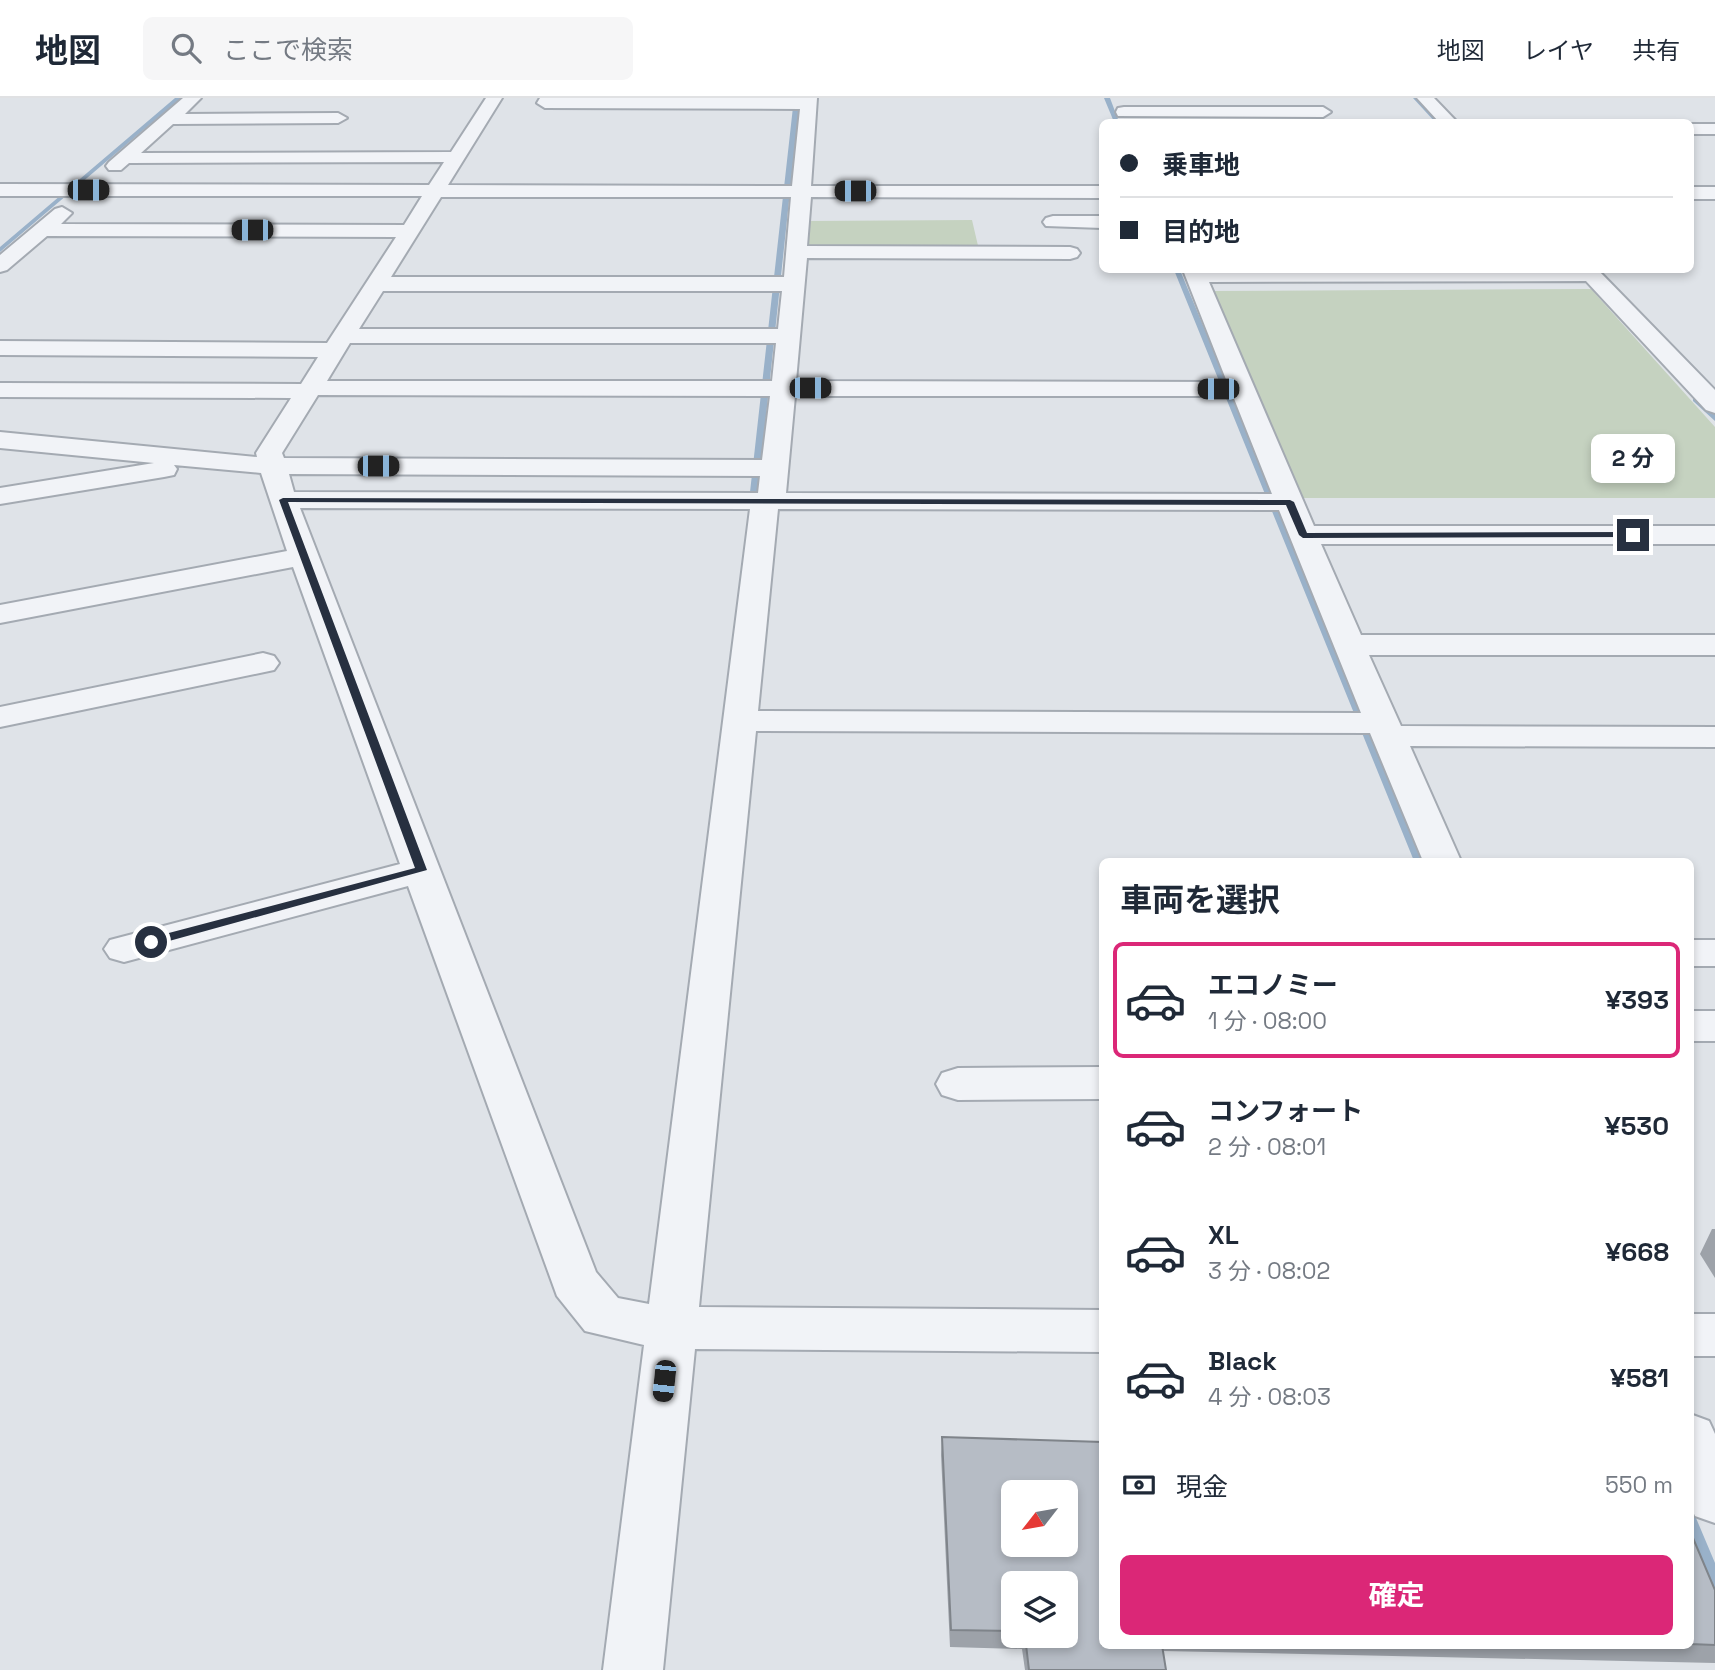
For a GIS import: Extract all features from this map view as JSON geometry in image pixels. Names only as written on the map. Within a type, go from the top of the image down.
[{"type":"street","points":[[0,266],[64,211],[77,190],[124,158],[193,98]]},
{"type":"street","points":[[494,98],[269,453],[575,1282],[603,1316],[657,1328],[1099,1331]]},
{"type":"street","points":[[548,98],[545,103],[803,103],[787,276],[761,484],[764,508],[657,1328],[633,1670]]},
{"type":"street","points":[[1424,98],[1445,119]]},
{"type":"street","points":[[1123,111],[1323,112]]},
{"type":"street","points":[[169,119],[338,118]]},
{"type":"street","points":[[1694,129],[1715,130]]},
{"type":"street","points":[[319,149],[460,153]]},
{"type":"street","points":[[124,158],[460,153]]},
{"type":"street","points":[[0,190],[435,190],[793,195],[1065,204]]},
{"type":"street","points":[[793,195],[1099,192]]},
{"type":"street","points":[[1694,193],[1715,193]]},
{"type":"street","points":[[64,211],[270,211]]},
{"type":"street","points":[[394,211],[416,221]]},
{"type":"street","points":[[43,230],[416,221]]},
{"type":"street","points":[[1053,222],[1099,222]]},
{"type":"street","points":[[20,249],[180,250]]},
{"type":"street","points":[[234,251],[302,251]]},
{"type":"street","points":[[369,252],[396,252]]},
{"type":"street","points":[[376,284],[787,276],[1070,253]]},
{"type":"street","points":[[1440,858],[1374,726],[1349,645],[1303,535],[1279,502],[1231,389],[1195,273],[1585,273],[1710,395]]},
{"type":"street","points":[[0,348],[339,343],[775,361],[1231,389]]},
{"type":"street","points":[[0,390],[309,389],[775,361]]},
{"type":"street","points":[[0,440],[214,461],[278,483],[761,484],[1279,502]]},
{"type":"street","points":[[0,496],[214,461]]},
{"type":"street","points":[[1303,535],[1715,535]]},
{"type":"street","points":[[0,614],[305,556]]},
{"type":"street","points":[[1349,645],[1715,645]]},
{"type":"street","points":[[0,717],[263,663]]},
{"type":"street","points":[[738,721],[1374,726],[1715,737]]},
{"type":"street","points":[[124,949],[421,870]]},
{"type":"street","points":[[1694,953],[1715,953]]},
{"type":"street","points":[[1694,1026],[1715,1026]]},
{"type":"street","points":[[958,1084],[1099,1083]]},
{"type":"street","points":[[1694,1335],[1715,1335]]},
{"type":"street","points":[[1694,1447],[1715,1497]]},
{"type":"green space","points":[[972,220],[979,250],[806,248],[806,221]]},
{"type":"green space","points":[[1591,289],[1715,427],[1715,498],[1302,498],[1212,291]]},
{"type":"building","points":[[942,1437],[1099,1442],[1099,1649],[1163,1649],[1166,1670],[1029,1670],[1026,1648],[1078,1648],[1078,1571],[1001,1571],[1001,1631],[951,1630]]},
{"type":"building","points":[[1694,1540],[1715,1590],[1715,1645],[1694,1644]]},
{"type":"waterway","points":[[0,250],[178,98]]},
{"type":"waterway","points":[[752,510],[797,98]]},
{"type":"waterway","points":[[1107,98],[1116,119]]},
{"type":"waterway","points":[[1416,98],[1435,119]]},
{"type":"waterway","points":[[1178,273],[1419,858]]},
{"type":"waterway","points":[[1696,399],[1715,419]]},
{"type":"waterway","points":[[1694,1534],[1715,1585]]},
{"type":"route","points":[[151,942],[421,870],[283,500],[1290,502],[1303,535],[1633,535]]}]
